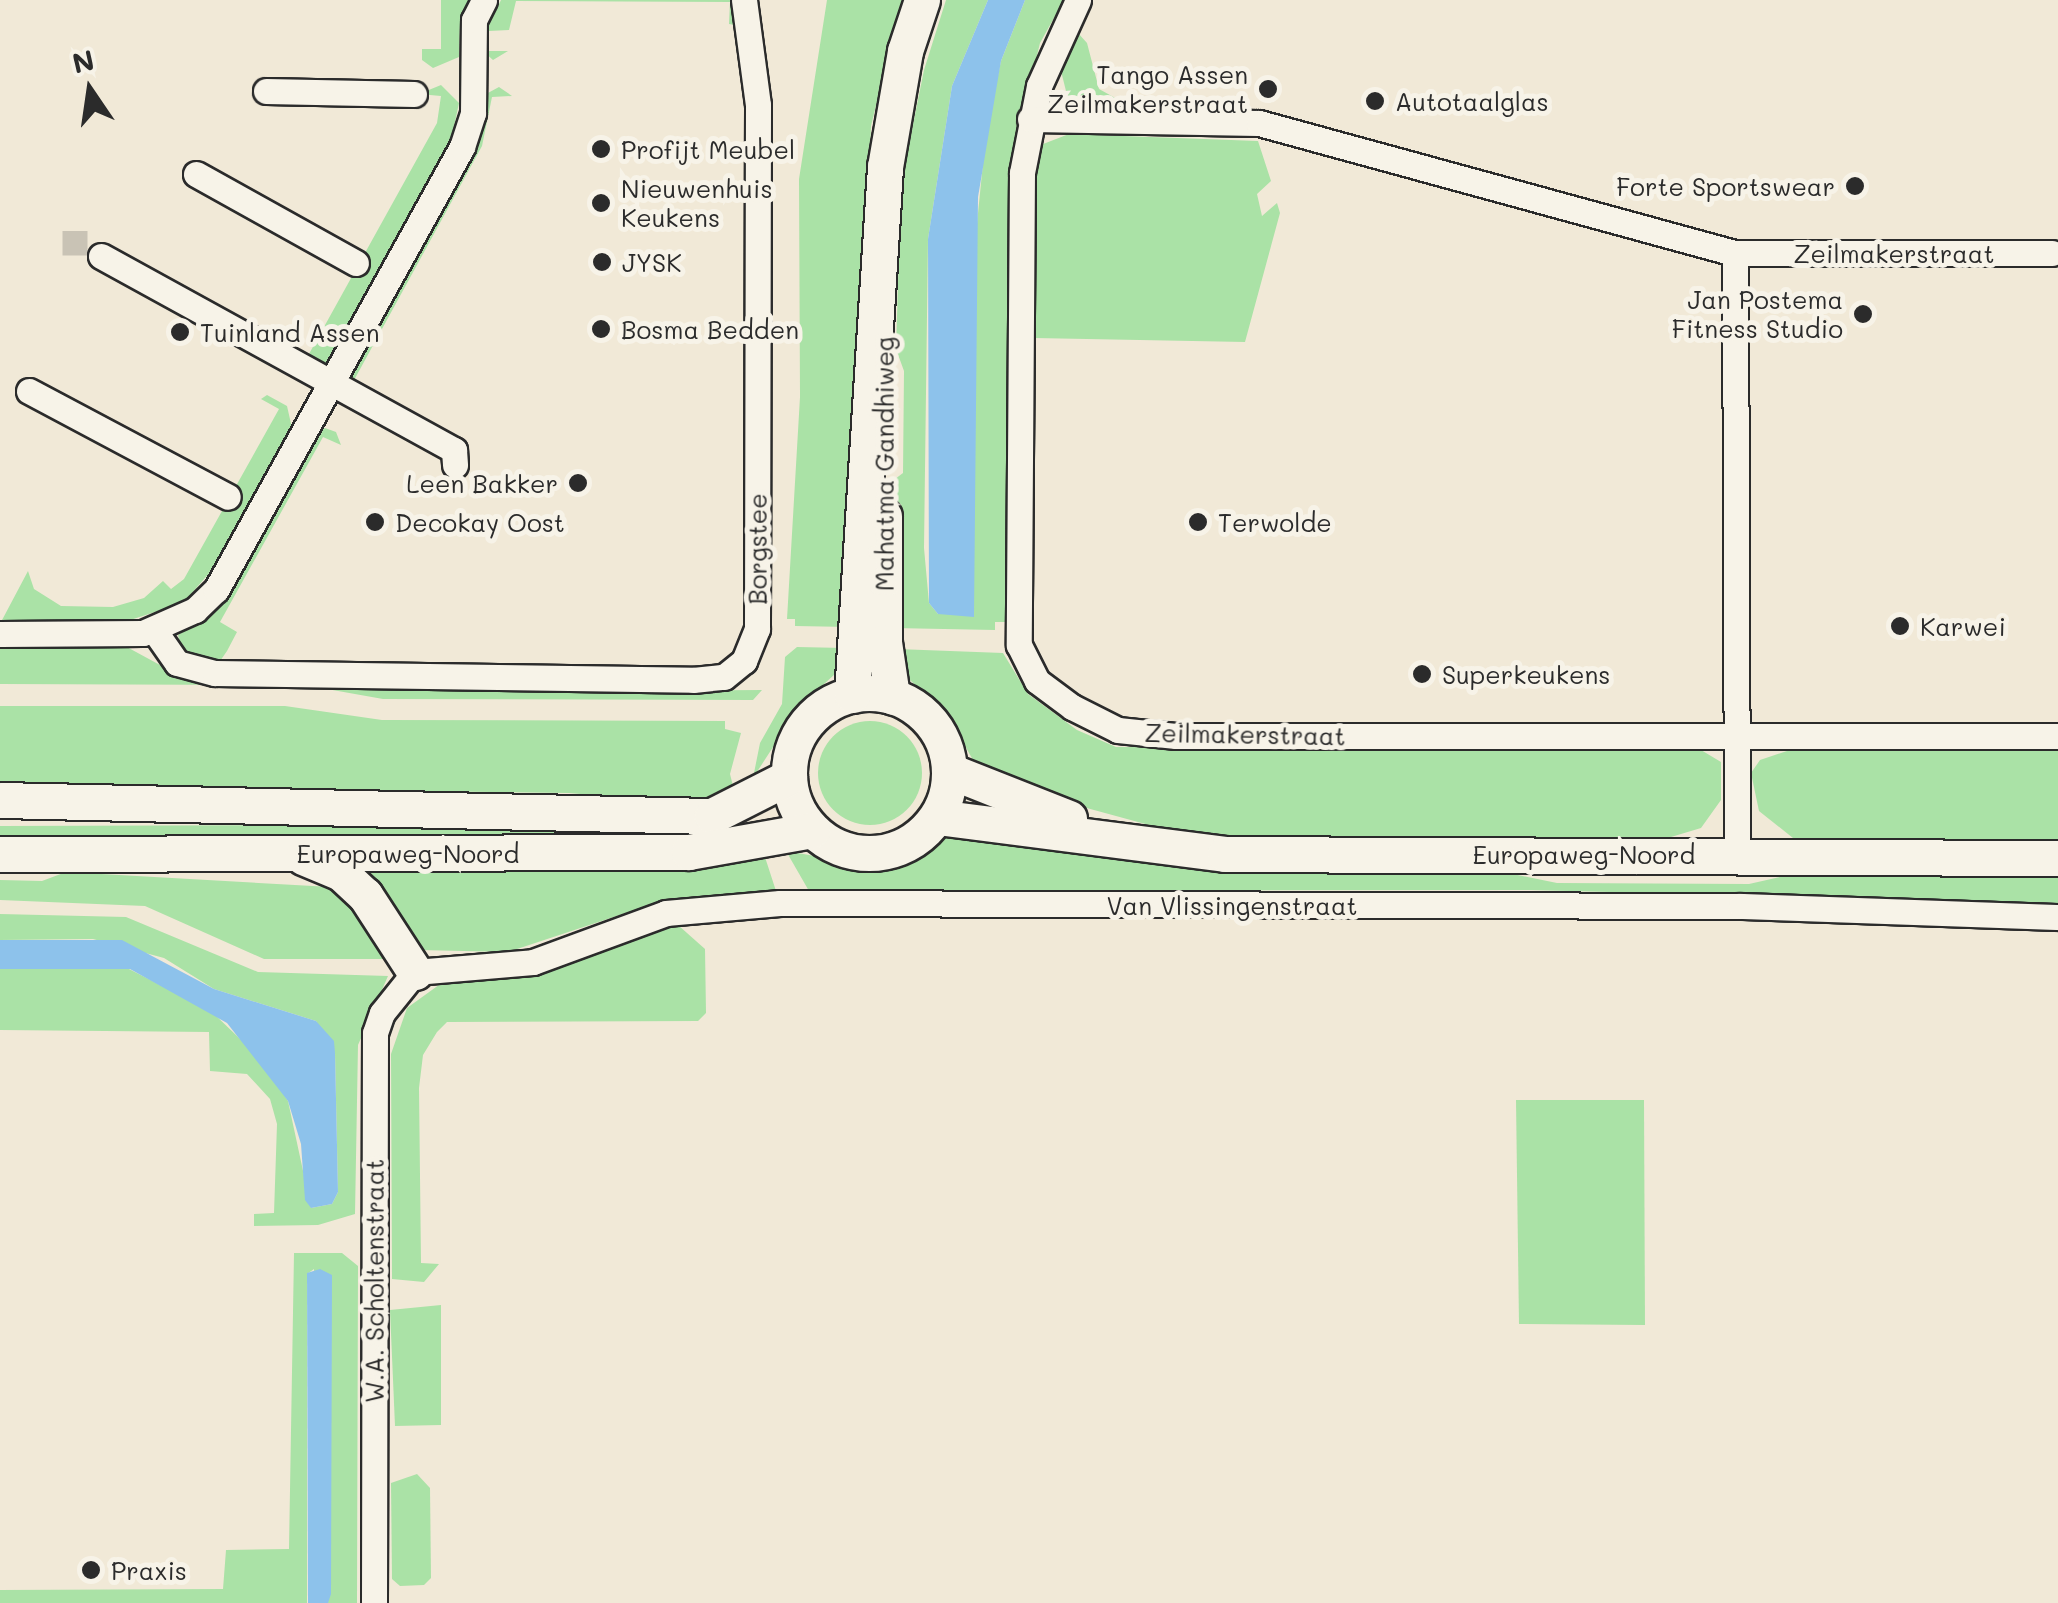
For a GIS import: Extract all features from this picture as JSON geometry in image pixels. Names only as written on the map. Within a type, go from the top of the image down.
[{"type":"main road","name":"Mahatma Gandhiweg","points":[[852,695],[889,126],[922,0]]},
{"type":"main road","name":"Mahatma Gandhiweg","points":[[880,230],[884,642],[892,696]]},
{"type":"main road","points":[[852,695],[892,696],[933,724],[950,772],[937,817],[901,847],[878,853],[854,852],[812,830],[796,806],[790,777],[793,750],[806,724],[852,695]]},
{"type":"main road","name":"Europaweg-Noord","points":[[950,772],[1112,835]]},
{"type":"main road","name":"Europaweg-Noord","points":[[0,800],[712,816],[790,777]]},
{"type":"main road","name":"Europaweg-Noord","points":[[937,817],[1112,835],[1225,854],[2058,858]]},
{"type":"main road","name":"Europaweg-Noord","points":[[0,854],[705,852],[812,830]]},
{"type":"main road","points":[[293,853],[341,873],[365,895],[415,972]]},
{"type":"street","points":[[0,634],[154,630],[195,610],[236,564],[462,146],[472,114],[474,20],[484,0]]},
{"type":"street","name":"Borgstee","points":[[154,630],[177,663],[215,673],[693,680],[724,677],[744,661],[757,620],[758,105],[744,0]]},
{"type":"street","name":"Zeilmakerstraat","points":[[1078,0],[1050,53],[1030,119],[1022,173],[1018,634],[1037,681],[1106,726],[1144,734],[2058,736]]},
{"type":"street","points":[[266,91],[414,94]]},
{"type":"street","name":"Zeilmakerstraat","points":[[1030,119],[1258,123],[1736,252],[2056,255]]},
{"type":"street","points":[[196,174],[356,263]]},
{"type":"street","points":[[1736,252],[1736,854]]},
{"type":"street","points":[[101,256],[454,450],[455,465]]},
{"type":"street","points":[[29,391],[228,497]]},
{"type":"street","name":"Van Vlissingenstraat","points":[[415,972],[533,962],[666,913],[780,903],[1741,906],[2058,917]]},
{"type":"street","name":"W.A. Scholtenstraat","points":[[374,1603],[376,1033],[382,1013],[415,972]]},
{"type":"green space","points":[[441,0],[473,0],[460,25],[459,57],[433,68],[422,60],[422,49],[441,49]]},
{"type":"green space","points":[[501,0],[734,0],[735,25],[729,24],[730,2],[516,1],[509,30],[489,31],[489,51],[508,51],[493,60],[484,52],[486,31]]},
{"type":"green space","points":[[827,0],[902,0],[871,126],[850,627],[795,626],[795,619],[787,619],[800,397],[799,179]]},
{"type":"green space","points":[[946,0],[988,0],[952,86],[928,239],[924,548],[929,603],[938,614],[986,133],[1001,61],[1025,0],[1064,0],[1040,43],[1012,158],[1006,622],[995,622],[995,630],[893,628],[895,479],[903,473],[904,371],[896,349],[901,184],[924,70]]},
{"type":"green space","points":[[1078,33],[1087,43],[1099,89],[1119,100],[1140,97],[1144,107],[1095,108],[1068,99],[1060,67]]},
{"type":"green space","points":[[441,85],[459,103],[452,136],[324,368],[304,363],[437,123],[441,96],[419,94]]},
{"type":"green space","points":[[499,87],[512,96],[492,97],[482,146],[353,382],[346,379],[486,94]]},
{"type":"green space","points":[[1069,134],[1258,141],[1271,181],[1257,194],[1262,216],[1277,203],[1280,213],[1245,342],[1034,338],[1034,171],[1038,146]]},
{"type":"green space","points":[[267,395],[287,406],[292,428],[212,570],[183,603],[124,622],[1,622],[28,571],[34,589],[61,606],[113,607],[144,598],[163,581],[171,589],[184,579],[279,409],[261,399]]},
{"type":"green space","points":[[325,428],[336,432],[341,445],[323,437],[220,622],[237,632],[227,651],[218,664],[182,652],[178,635],[201,620],[316,433]]},
{"type":"green space","points":[[0,646],[125,646],[171,671],[292,685],[0,684]]},
{"type":"green space","points":[[797,647],[845,648],[835,674],[799,707],[753,778],[760,743],[782,704],[785,657]]},
{"type":"green space","points":[[897,649],[1003,653],[1028,694],[1077,730],[1116,747],[1701,750],[1721,762],[1721,800],[1701,828],[1661,840],[1209,836],[1160,828],[1028,792],[978,769],[950,719],[910,680]]},
{"type":"green space","points":[[310,686],[762,690],[753,700],[383,699]]},
{"type":"green space","points":[[0,706],[285,706],[382,720],[725,721],[725,729],[741,733],[730,774],[736,798],[692,804],[569,793],[0,786]]},
{"type":"green space","points":[[870,721],[890,725],[907,736],[918,753],[922,773],[918,793],[907,810],[890,821],[870,825],[850,821],[833,810],[822,793],[818,773],[822,753],[833,736],[850,725]]},
{"type":"green space","points":[[1790,750],[2058,751],[2058,842],[1793,838],[1759,811],[1751,773],[1760,760]]},
{"type":"green space","points":[[0,826],[711,829],[711,838],[0,840]]},
{"type":"green space","points":[[950,835],[1191,868],[1493,870],[1557,883],[1749,884],[1823,867],[2058,872],[2058,903],[1529,890],[809,891],[786,851],[884,868]]},
{"type":"green space","points":[[764,854],[776,891],[668,899],[508,952],[419,950],[364,873],[664,870],[728,865]]},
{"type":"green space","points":[[66,872],[331,887],[345,894],[390,959],[264,959],[145,906],[0,900],[0,880],[42,881]]},
{"type":"green space","points":[[0,914],[126,917],[258,972],[388,976],[358,1045],[355,1214],[318,1225],[254,1226],[254,1214],[274,1213],[277,1124],[270,1099],[247,1074],[210,1071],[209,1032],[0,1030],[0,969],[129,969],[211,1011],[262,1060],[288,1101],[311,1208],[332,1204],[338,1192],[335,1053],[316,1021],[214,989],[164,958],[93,939],[0,940]]},
{"type":"green space","points":[[678,925],[705,949],[706,1013],[698,1021],[447,1022],[437,1032],[423,1055],[419,1088],[421,1263],[439,1264],[424,1282],[392,1279],[391,1054],[407,1008],[443,982],[535,976]]},
{"type":"green space","points":[[1516,1100],[1644,1100],[1645,1325],[1519,1324]]},
{"type":"green space","points":[[294,1253],[342,1253],[358,1266],[357,1603],[328,1603],[314,1269],[307,1274],[307,1603],[0,1603],[0,1590],[223,1589],[226,1550],[289,1549]]},
{"type":"green space","points":[[441,1305],[441,1425],[395,1426],[390,1310]]},
{"type":"green space","points":[[417,1474],[430,1488],[431,1578],[424,1585],[400,1586],[392,1579],[391,1483]]},
{"type":"water","points":[[988,0],[1025,0],[1001,61],[978,197],[974,617],[938,614],[929,603],[928,239],[952,86]]},
{"type":"water","points":[[0,940],[122,940],[214,989],[316,1021],[334,1041],[338,1192],[332,1204],[311,1208],[305,1200],[301,1144],[288,1101],[227,1023],[130,969],[0,969]]},
{"type":"water","points":[[320,1269],[332,1275],[331,1594],[328,1603],[308,1603],[307,1273]]},
{"type":"tunnel","points":[[75,225],[75,255]]},
{"type":"place","name":"Tango Assen Zeilmakerstraat","points":[[1268,89]]},
{"type":"place","name":"Autotaalglas","points":[[1375,101]]},
{"type":"place","name":"Profijt Meubel","points":[[601,149]]},
{"type":"place","name":"Forte Sportswear","points":[[1855,186]]},
{"type":"place","name":"Nieuwenhuis Keukens","points":[[601,203]]},
{"type":"place","name":"JYSK","points":[[602,262]]},
{"type":"place","name":"Jan Postema Fitness Studio","points":[[1863,314]]},
{"type":"place","name":"Bosma Bedden","points":[[601,329]]},
{"type":"place","name":"Tuinland Assen","points":[[180,332]]},
{"type":"place","name":"Leen Bakker","points":[[578,483]]},
{"type":"place","name":"Decokay Oost","points":[[375,522]]},
{"type":"place","name":"Terwolde","points":[[1198,522]]},
{"type":"place","name":"Karwei","points":[[1900,626]]},
{"type":"place","name":"Superkeukens","points":[[1422,674]]},
{"type":"place","name":"Praxis","points":[[91,1570]]}]
